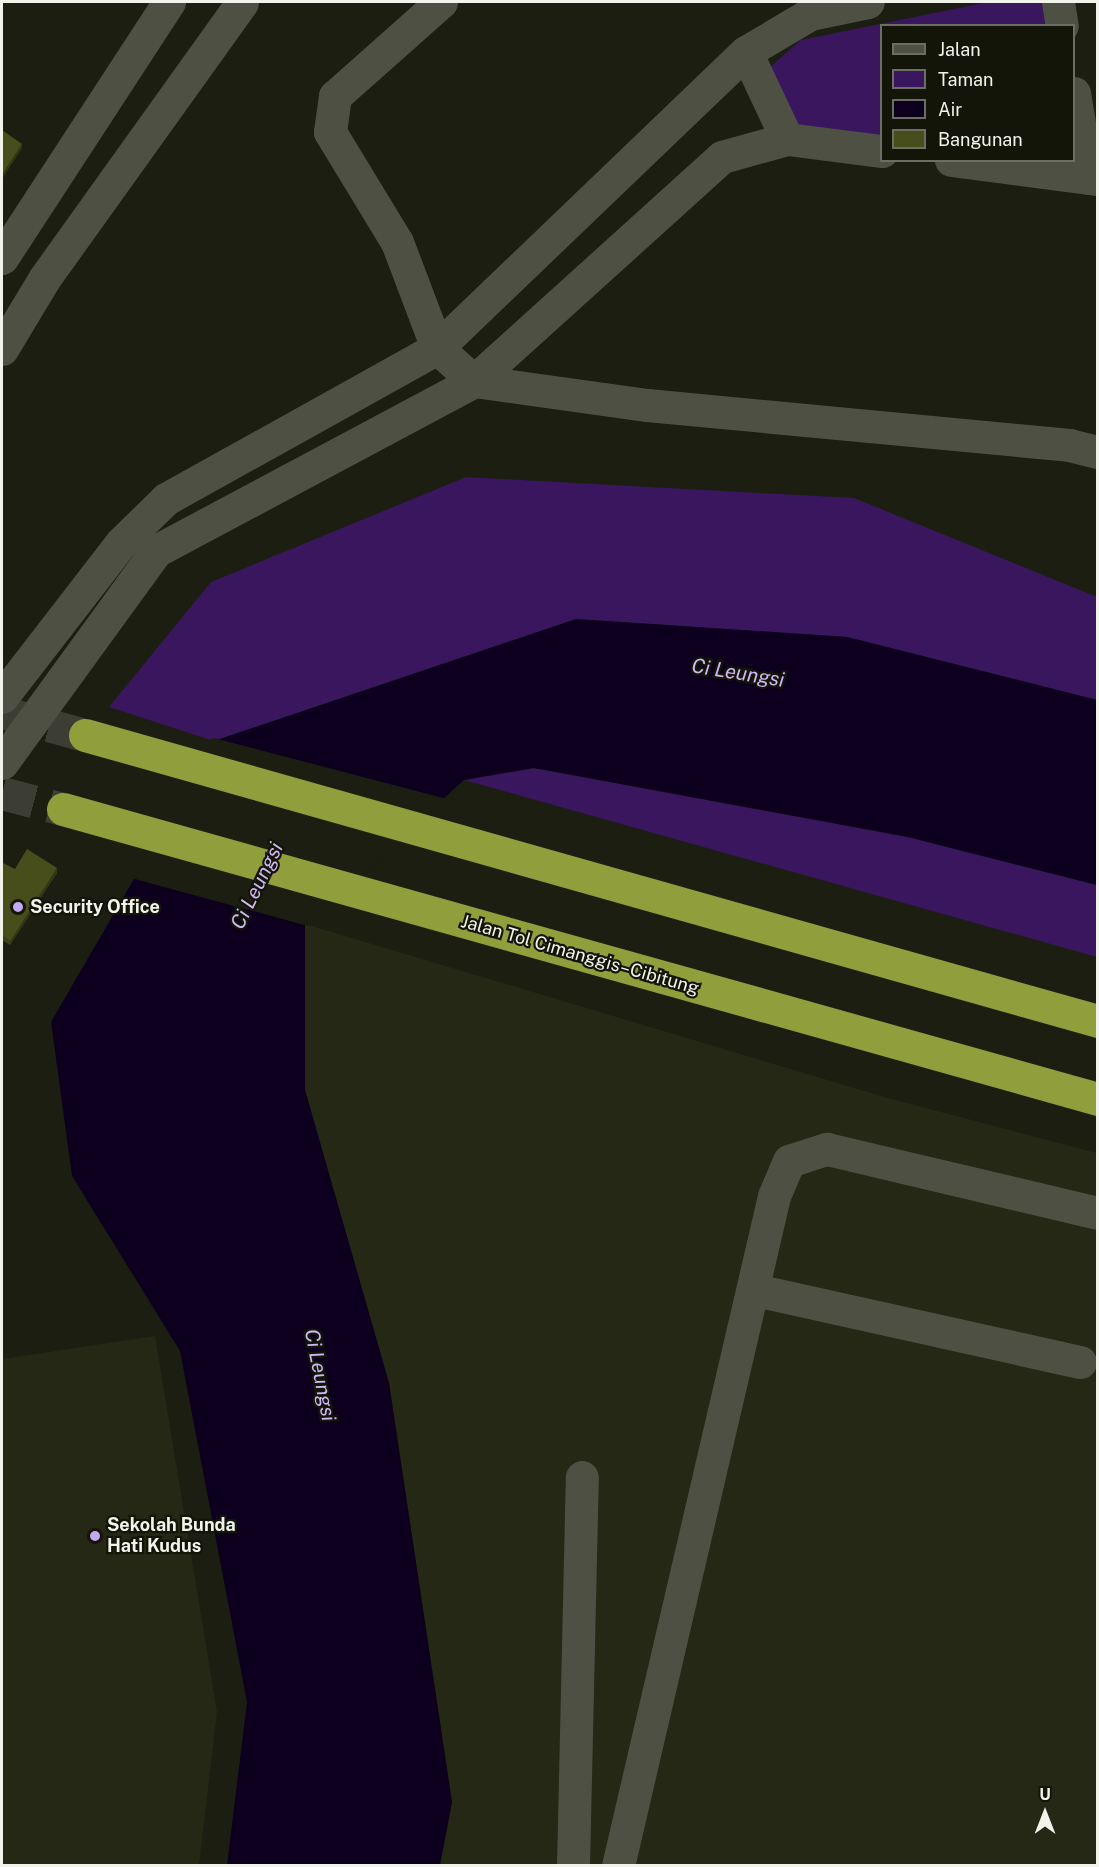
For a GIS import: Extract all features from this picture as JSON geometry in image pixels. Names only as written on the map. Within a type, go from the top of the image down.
[{"type":"highway","points":[[85,735],[554,865],[1098,1021]]},
{"type":"highway","name":"Jalan Tol Cimanggis–Cibitung","points":[[63,809],[1098,1099]]},
{"type":"street","points":[[2,258],[169,2]]},
{"type":"street","points":[[2,350],[44,279],[243,2]]},
{"type":"street","points":[[441,2],[335,96],[330,132],[397,242],[437,348],[474,381],[647,405],[1069,445],[1098,452]]},
{"type":"street","points":[[2,697],[121,543],[166,499],[437,348],[746,52],[810,14],[868,2]]},
{"type":"street","points":[[1058,2],[1062,24]]},
{"type":"street","points":[[746,52],[786,139]]},
{"type":"street","points":[[966,162],[1093,179],[1075,98]]},
{"type":"street","points":[[2,763],[156,551],[474,381],[722,157],[786,139],[880,152]]},
{"type":"street","points":[[618,1866],[783,1170],[798,1155],[812,1151],[892,1161],[1098,1213]]},
{"type":"street","points":[[755,1290],[1080,1362]]},
{"type":"street","points":[[573,1866],[582,1477]]},
{"type":"shaded area","points":[[305,924],[888,1098],[1097,1153],[1097,1865],[440,1865],[452,1802],[389,1383],[305,1090]]},
{"type":"shaded area","name":"Sekolah Bunda Hati Kudus","points":[[155,1336],[217,1712],[199,1865],[2,1865],[2,1359]]},
{"type":"green space","points":[[988,2],[1049,2],[1063,24],[880,24],[880,138],[765,132],[748,86],[801,40]]},
{"type":"green space","points":[[466,477],[854,498],[1097,597],[1097,700],[847,637],[576,619],[214,741],[109,707],[211,582]]},
{"type":"green space","points":[[534,768],[908,837],[1097,885],[1097,957],[464,780]]},
{"type":"water","name":"Ci Leungsi","points":[[576,619],[847,637],[1097,700],[1097,885],[908,837],[534,768],[464,780],[305,924],[305,1090],[389,1383],[452,1802],[440,1865],[227,1865],[247,1702],[180,1351],[72,1176],[51,1022],[214,741]]},
{"type":"pier","points":[[212,738],[447,799],[308,926],[131,878]]},
{"type":"building","points":[[2,130],[22,144],[2,175]]},
{"type":"building","name":"Security Office","points":[[27,849],[57,868],[10,941],[2,935],[2,865],[3,863],[15,869]]},
{"type":"tunnel","points":[[2,712],[85,735]]},
{"type":"tunnel","points":[[2,793],[63,809]]},
{"type":"place","name":"Security Office","points":[[18,907]]},
{"type":"place","name":"Sekolah Bunda Hati Kudus","points":[[95,1536]]}]
